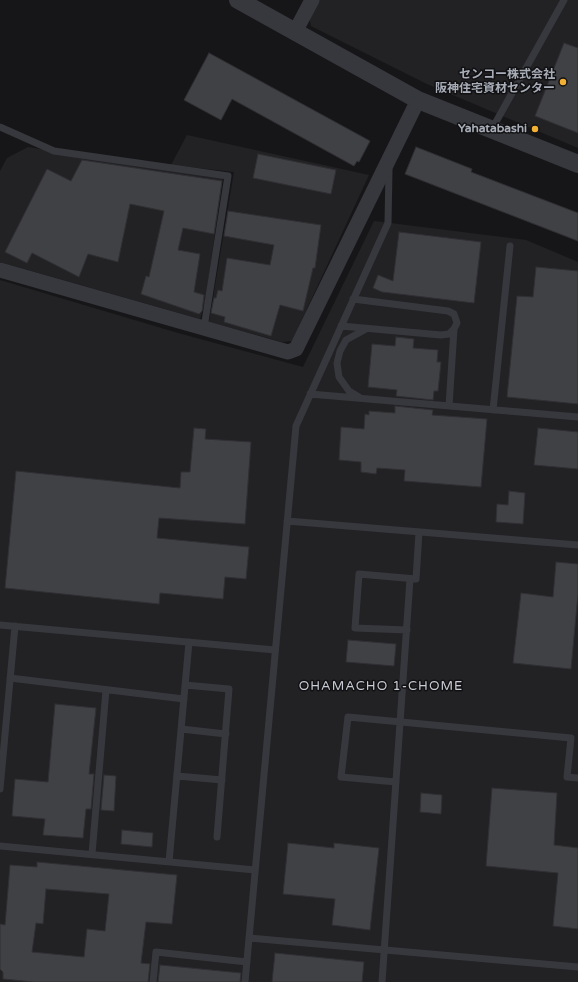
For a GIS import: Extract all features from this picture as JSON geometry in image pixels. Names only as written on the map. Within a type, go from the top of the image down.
[{"type":"street","points":[[238,0],[418,100],[578,164]]},
{"type":"street","points":[[295,32],[312,0]]},
{"type":"street","points":[[0,270],[288,352],[296,349],[418,100]]},
{"type":"lane","points":[[492,129],[564,0]]},
{"type":"lane","points":[[0,127],[54,151],[228,176],[204,328]]},
{"type":"lane","points":[[245,982],[296,426],[388,223],[388,176],[396,144]]},
{"type":"lane","points":[[493,410],[510,246]]},
{"type":"lane","points":[[341,326],[441,335],[449,334],[457,323],[456,318],[448,311],[353,299]]},
{"type":"lane","points":[[361,398],[349,391],[339,377],[337,363],[340,351],[346,340],[367,328]]},
{"type":"lane","points":[[449,406],[454,329]]},
{"type":"lane","points":[[310,394],[578,417]]},
{"type":"lane","points":[[287,521],[578,545]]},
{"type":"lane","points":[[407,630],[355,628],[359,574],[416,579],[419,532]]},
{"type":"lane","points":[[382,982],[410,578]]},
{"type":"lane","points":[[0,625],[275,650]]},
{"type":"lane","points":[[0,789],[15,626]]},
{"type":"lane","points":[[169,862],[189,642]]},
{"type":"lane","points":[[10,678],[184,699]]},
{"type":"lane","points":[[185,685],[229,689],[217,837]]},
{"type":"lane","points":[[92,854],[106,690]]},
{"type":"lane","points":[[396,782],[341,777],[348,717],[571,738],[567,777],[578,778]]},
{"type":"lane","points":[[181,729],[226,734]]},
{"type":"lane","points":[[177,776],[222,780]]},
{"type":"lane","points":[[0,846],[255,870]]},
{"type":"lane","points":[[249,938],[578,967]]},
{"type":"lane","points":[[153,982],[156,952],[247,962]]},
{"type":"shaded area","points":[[318,0],[578,0],[578,148],[427,84],[311,26],[309,17]]},
{"type":"shaded area","points":[[187,135],[369,175],[292,341],[282,342],[209,322],[234,172],[171,165]]},
{"type":"shaded area","points":[[28,147],[223,178],[205,303],[200,319],[0,262],[0,171],[7,158]]},
{"type":"shaded area","points":[[374,221],[526,240],[578,262],[578,982],[0,982],[0,280],[178,333],[303,367]]},
{"type":"building","name":"センコー株式会社 阪神住宅資材センター","points":[[564,43],[578,48],[578,133],[535,116]]},
{"type":"building","points":[[209,53],[370,141],[359,162],[357,161],[354,166],[232,99],[221,120],[184,100]]},
{"type":"building","points":[[416,147],[472,169],[471,172],[578,213],[578,241],[405,174]]},
{"type":"building","points":[[258,154],[336,170],[331,194],[253,178]]},
{"type":"building","points":[[82,160],[222,181],[214,234],[183,228],[178,250],[200,254],[194,292],[204,295],[202,311],[199,314],[141,294],[146,276],[149,277],[164,211],[130,204],[118,262],[88,254],[79,277],[32,253],[27,263],[5,252],[47,169],[71,181]]},
{"type":"building","points":[[228,211],[321,225],[315,268],[313,268],[303,311],[280,305],[271,336],[224,322],[225,317],[211,313],[214,298],[216,298],[218,290],[222,291],[227,258],[270,265],[274,245],[224,236]]},
{"type":"building","points":[[399,232],[481,242],[474,303],[382,292],[373,288],[378,275],[393,281]]},
{"type":"building","points":[[536,267],[578,271],[578,404],[507,397],[517,296],[533,297]]},
{"type":"building","points":[[396,337],[414,339],[413,348],[438,350],[437,362],[441,362],[438,391],[434,391],[433,400],[396,396],[397,390],[368,387],[372,344],[395,346]]},
{"type":"building","points":[[395,406],[433,410],[432,415],[487,419],[481,487],[404,481],[405,470],[377,468],[376,474],[361,472],[361,462],[339,460],[341,427],[364,429],[365,414],[369,415],[369,411],[395,413]]},
{"type":"building","points":[[194,428],[206,429],[205,439],[251,442],[245,524],[159,518],[157,538],[249,547],[246,579],[225,577],[223,599],[160,593],[159,604],[5,588],[16,471],[180,488],[181,472],[190,472]]},
{"type":"building","points":[[538,428],[578,432],[578,469],[534,465]]},
{"type":"building","points":[[509,491],[525,493],[523,524],[496,522],[497,504],[508,505]]},
{"type":"building","points":[[556,562],[578,564],[578,594],[571,669],[513,663],[521,593],[553,597]]},
{"type":"building","points":[[348,640],[396,644],[394,666],[346,662]]},
{"type":"building","points":[[55,704],[96,708],[89,774],[94,774],[91,809],[86,809],[83,838],[43,835],[45,819],[12,816],[15,779],[48,782]]},
{"type":"building","points":[[104,775],[116,776],[114,811],[101,810]]},
{"type":"building","points":[[492,788],[557,793],[554,845],[578,848],[578,929],[553,926],[558,873],[486,866]]},
{"type":"building","points":[[421,793],[442,795],[441,814],[420,812]]},
{"type":"building","points":[[122,830],[153,833],[152,847],[121,844]]},
{"type":"building","points":[[288,843],[334,848],[334,843],[379,848],[370,930],[332,925],[335,899],[283,894]]},
{"type":"building","points":[[37,862],[177,875],[172,924],[146,922],[141,963],[150,964],[148,982],[34,982],[3,979],[3,972],[0,969],[0,924],[5,925],[10,865],[37,867]],"holes":[[[46,889],[109,894],[105,931],[87,929],[84,957],[32,952],[36,923],[43,924]]]},
{"type":"building","points":[[275,953],[364,962],[362,982],[272,982]]},
{"type":"building","points":[[160,965],[241,973],[240,982],[158,982]]},
{"type":"place","name":"センコー株式会社 阪神住宅資材センター","points":[[563,82]]},
{"type":"place","name":"Yahatabashi","points":[[535,129]]},
{"type":"district","name":"OHAMACHO 1-CHOME","points":[[381,687]]}]
